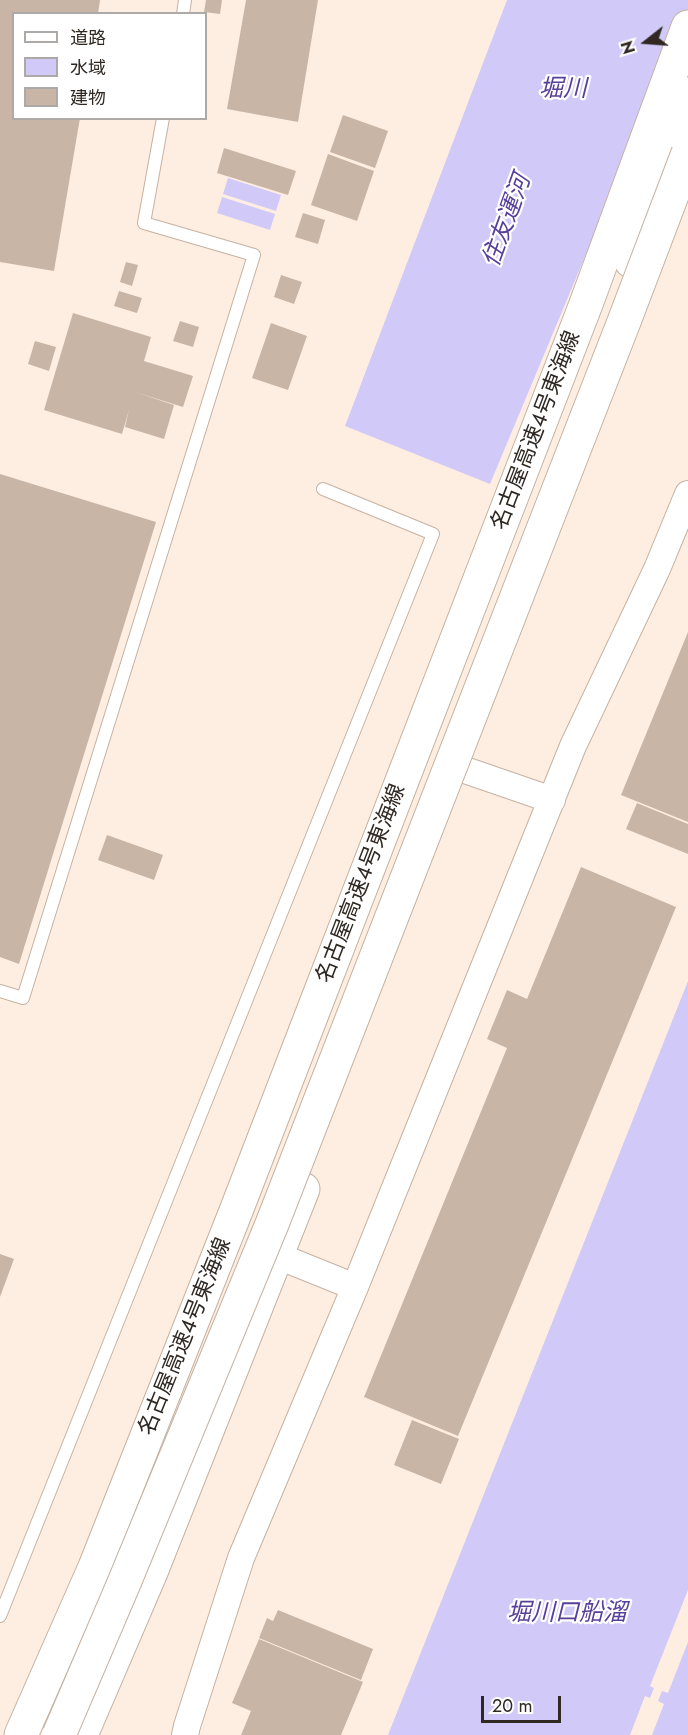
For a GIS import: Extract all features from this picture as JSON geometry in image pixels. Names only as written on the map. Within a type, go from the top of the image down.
[{"type":"main road","name":"名古屋高速4号東海線","points":[[21,1735],[95,1567],[236,1211],[582,315],[688,27]]},
{"type":"main road","points":[[81,1735],[151,1572],[278,1256],[462,769],[688,94]]},
{"type":"main road","name":"名古屋高速4号東海線","points":[[59,1735],[272,1224],[688,153]]},
{"type":"street","points":[[185,1735],[241,1558],[355,1287],[573,746],[657,569],[688,494]]},
{"type":"street","points":[[462,769],[552,800]]},
{"type":"street","points":[[278,1256],[355,1287]]},
{"type":"lane","points":[[0,991],[23,998],[254,255],[144,223],[163,120]]},
{"type":"lane","points":[[0,1616],[433,534],[323,489]]},
{"type":"water","name":"堀川","points":[[507,0],[688,0],[688,10],[490,484],[345,426]]},
{"type":"water","points":[[228,178],[281,195],[276,211],[223,194]]},
{"type":"water","points":[[222,197],[275,214],[270,230],[217,213]]},
{"type":"water","name":"堀川口船溜","points":[[688,981],[688,1735],[388,1735]]},
{"type":"pier","points":[[688,1590],[688,1642],[668,1693],[662,1691],[658,1701],[664,1704],[652,1735],[630,1735],[645,1696],[650,1698],[654,1688],[650,1686]]},
{"type":"building","points":[[0,0],[100,0],[98,12],[12,12],[12,120],[80,120],[54,271],[0,262]]},
{"type":"building","points":[[206,0],[222,0],[220,14],[204,12]]},
{"type":"building","points":[[246,0],[318,0],[298,122],[227,109]]},
{"type":"building","points":[[343,115],[388,131],[375,168],[330,152]]},
{"type":"building","points":[[224,148],[296,171],[288,195],[217,173]]},
{"type":"building","points":[[328,154],[374,171],[357,221],[311,205]]},
{"type":"building","points":[[303,213],[325,220],[318,244],[295,237]]},
{"type":"building","points":[[126,262],[138,265],[132,286],[120,282]]},
{"type":"building","points":[[281,275],[302,282],[294,304],[274,297]]},
{"type":"building","points":[[119,291],[142,298],[137,313],[114,306]]},
{"type":"building","points":[[73,313],[151,337],[144,361],[193,376],[183,407],[135,392],[174,405],[164,439],[125,427],[129,410],[122,434],[44,410]]},
{"type":"building","points":[[180,321],[199,327],[193,347],[173,341]]},
{"type":"building","points":[[271,323],[307,336],[288,390],[252,378]]},
{"type":"building","points":[[35,341],[56,347],[49,371],[28,364]]},
{"type":"building","points":[[0,474],[156,522],[19,964],[0,957]]},
{"type":"building","points":[[688,632],[688,822],[621,795]]},
{"type":"building","points":[[637,803],[688,824],[688,854],[626,829]]},
{"type":"building","points":[[107,835],[163,855],[154,880],[98,860]]},
{"type":"building","points":[[581,867],[676,907],[458,1436],[364,1397],[507,1048],[487,1039],[507,990],[527,999]]},
{"type":"building","points":[[0,1254],[14,1259],[0,1297]]},
{"type":"building","points":[[412,1420],[459,1439],[441,1484],[394,1465]]},
{"type":"building","points":[[278,1610],[373,1649],[361,1680],[259,1638],[267,1618],[273,1621]]},
{"type":"building","points":[[259,1639],[363,1682],[341,1735],[241,1735],[251,1711],[232,1703]]},
{"type":"water label","name":"住友運河","points":[[508,221]]}]
